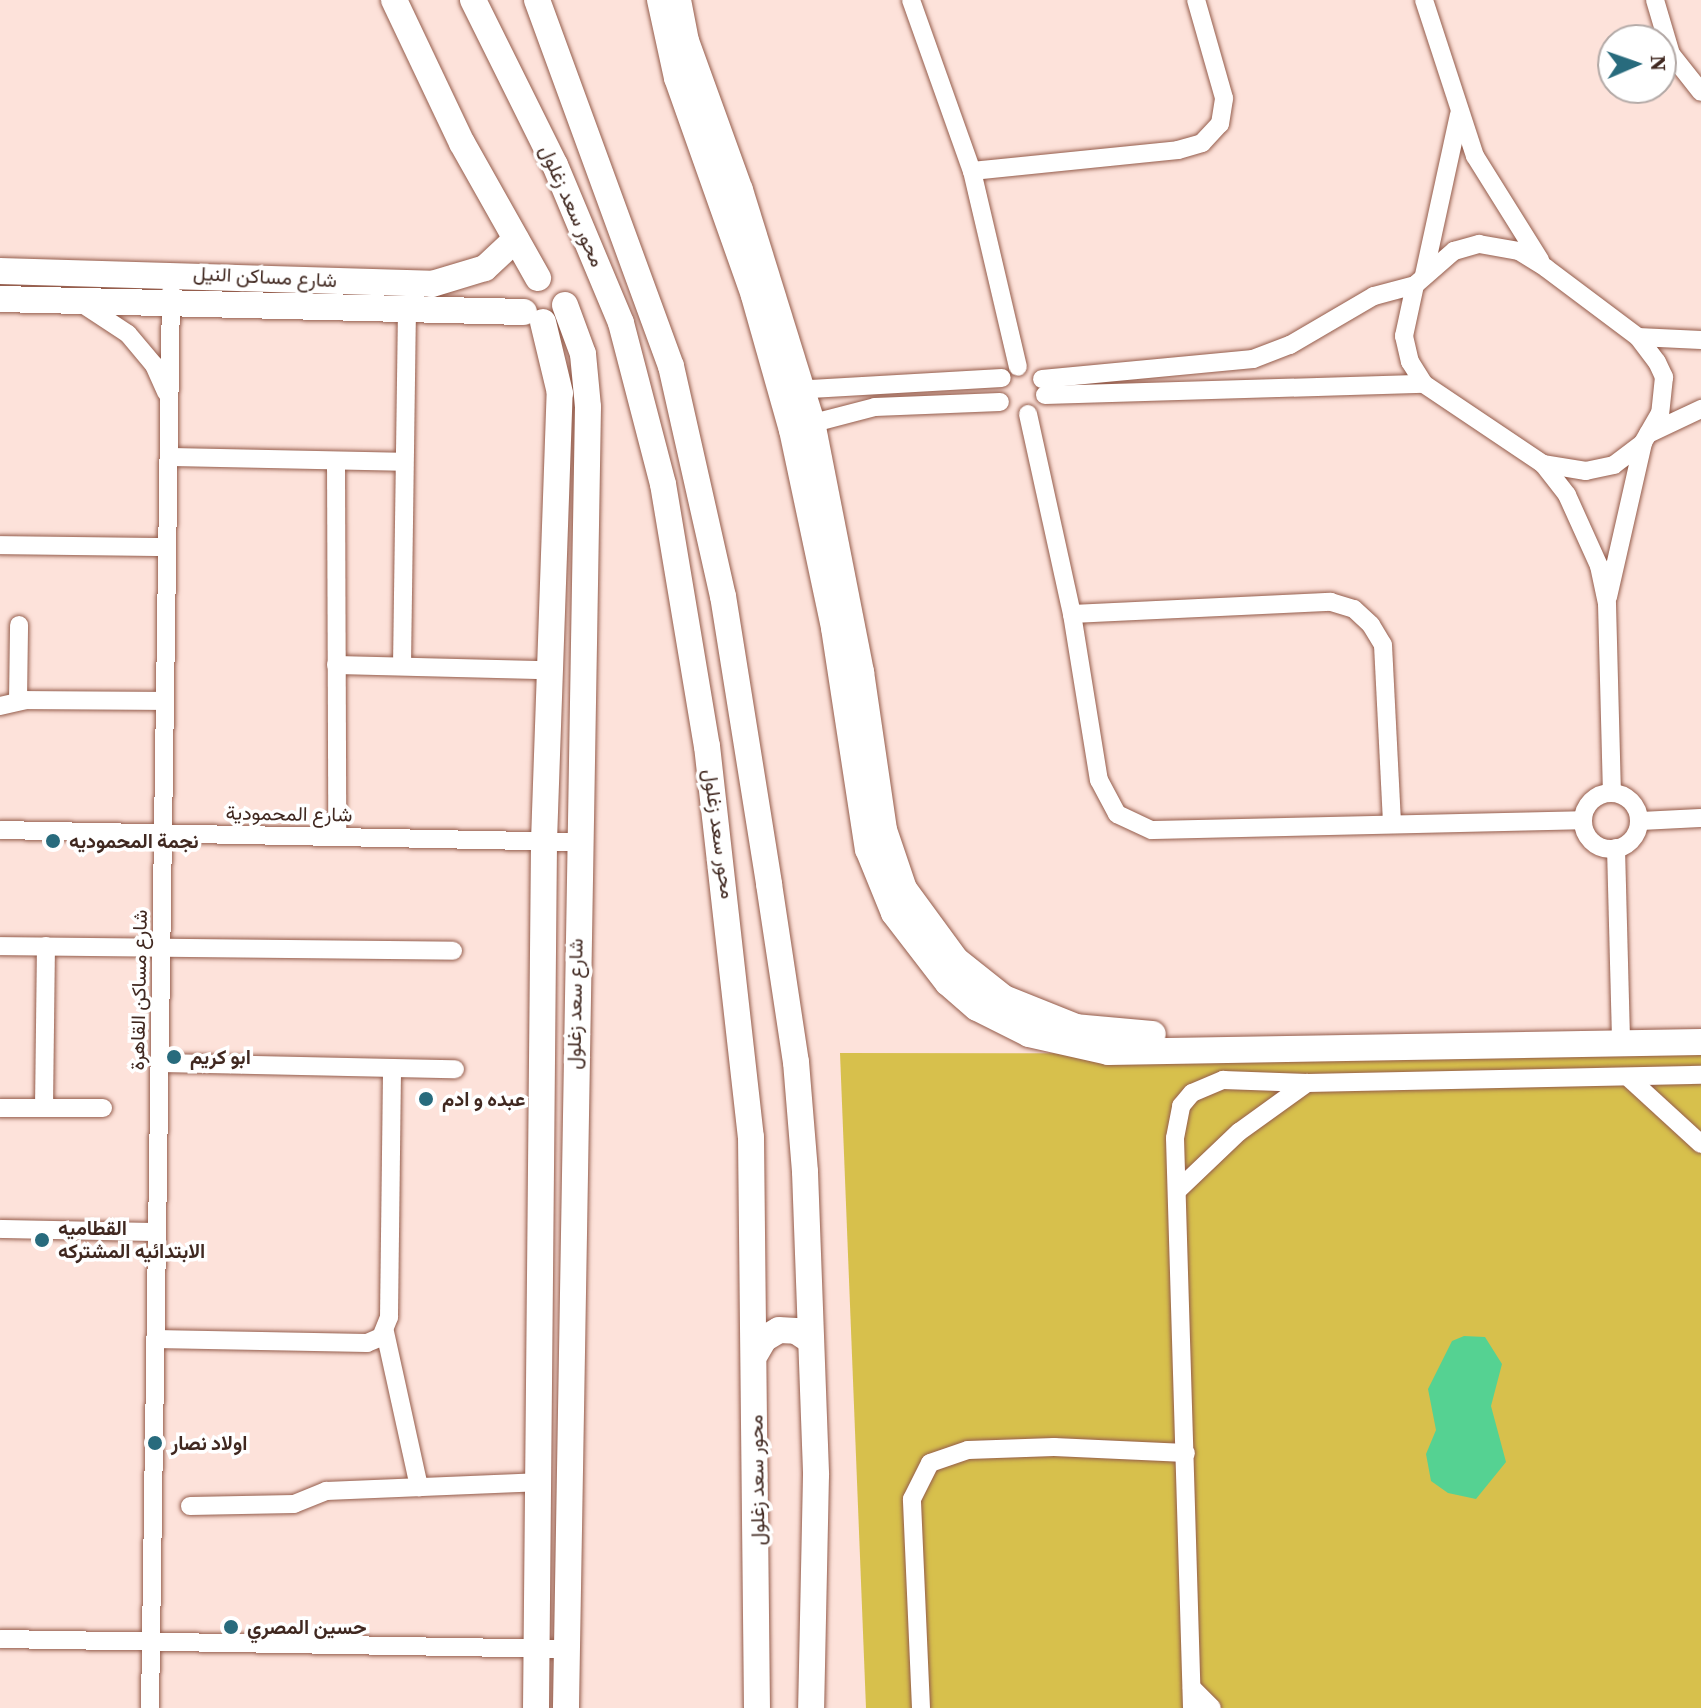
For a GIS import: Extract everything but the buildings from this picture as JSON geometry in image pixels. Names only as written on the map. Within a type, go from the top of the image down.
[{"type":"street","points":[[394,0],[438,97],[538,278],[559,284],[565,305],[557,317],[534,317],[523,292],[538,278]]},
{"type":"street","name":"محور سعد زغلول","points":[[473,0],[595,255],[641,388],[663,484],[707,746],[740,1006],[751,1137],[756,1353],[757,1708]]},
{"type":"street","name":"محور سعد زغلول","points":[[537,0],[671,366],[723,596],[796,1062],[816,1475],[811,1708]]},
{"type":"street","points":[[660,0],[677,78],[793,389]]},
{"type":"street","points":[[678,0],[686,41],[793,389],[893,863],[929,930],[983,984],[1051,1020],[1128,1034],[1620,1035],[1701,1042]]},
{"type":"street","points":[[911,0],[972,171],[1018,367]]},
{"type":"street","points":[[972,171],[1178,150],[1202,143],[1220,124],[1224,98],[1196,0]]},
{"type":"street","points":[[1424,0],[1459,115],[1495,196],[1546,268]]},
{"type":"street","points":[[1656,1],[1681,70],[1701,92]]},
{"type":"street","points":[[1681,70],[1701,77]]},
{"type":"street","points":[[1459,115],[1404,336],[1410,362],[1424,384],[1543,464],[1586,529],[1607,604],[1612,792]]},
{"type":"street","name":"شارع مساكن النيل","points":[[0,271],[172,273],[446,283],[485,268],[516,239]]},
{"type":"street","points":[[1044,387],[1253,359],[1290,345],[1374,296],[1420,280],[1454,251],[1479,244],[1519,251],[1638,337],[1664,377],[1665,398],[1645,438],[1607,604]]},
{"type":"street","name":"شارع مساكن القاهرة","points":[[150,1708],[172,273]]},
{"type":"street","name":"شارع مساكن النيل","points":[[0,299],[171,302],[534,317]]},
{"type":"street","points":[[75,300],[112,321],[142,348],[170,403]]},
{"type":"street","name":"شارع سعد زغلول","points":[[565,305],[586,371],[587,460],[577,842],[566,1708]]},
{"type":"street","points":[[402,666],[407,311]]},
{"type":"street","name":"شارع سعد زغلول","points":[[534,317],[558,375],[544,841],[536,1708]]},
{"type":"street","points":[[1638,337],[1701,340]]},
{"type":"street","points":[[793,389],[1002,378],[1018,367],[1032,369],[1044,387]]},
{"type":"street","points":[[1000,402],[1002,378]]},
{"type":"street","points":[[1044,387],[1424,384]]},
{"type":"street","points":[[1044,387],[1028,414],[1072,614],[1099,780],[1117,814],[1133,825],[1152,830],[1392,822],[1583,820]]},
{"type":"street","points":[[802,426],[875,407],[1000,402],[1015,414],[1028,414]]},
{"type":"street","points":[[1543,464],[1586,471],[1614,465],[1645,438],[1701,409]]},
{"type":"street","points":[[169,457],[404,462]]},
{"type":"street","points":[[557,460],[587,460]]},
{"type":"street","points":[[336,461],[337,837]]},
{"type":"street","points":[[0,545],[167,547]]},
{"type":"street","points":[[1072,614],[1331,602],[1354,609],[1371,625],[1383,645],[1392,822]]},
{"type":"street","points":[[19,625],[9,703],[165,701]]},
{"type":"street","points":[[336,665],[548,670]]},
{"type":"street","points":[[1612,792],[1634,804],[1640,821],[1634,838],[1616,848],[1594,844],[1583,820],[1589,804],[1612,792]]},
{"type":"street","points":[[1640,821],[1701,818]]},
{"type":"street","name":"شارع المحمودية","points":[[0,830],[577,842]]},
{"type":"street","points":[[1616,848],[1620,1035]]},
{"type":"street","points":[[0,946],[453,951]]},
{"type":"street","points":[[44,1108],[46,946]]},
{"type":"street","points":[[1620,1035],[1701,1024]]},
{"type":"street","points":[[159,1063],[455,1069]]},
{"type":"street","points":[[392,1068],[385,1332],[419,1487]]},
{"type":"street","points":[[1192,1708],[1176,1121],[1192,1093],[1223,1080],[1307,1083],[1630,1079],[1701,1075]]},
{"type":"street","points":[[1630,1079],[1701,1144]]},
{"type":"street","points":[[1178,1190],[1239,1132],[1307,1083]]},
{"type":"street","points":[[0,1108],[103,1108]]},
{"type":"street","points":[[0,1229],[157,1232]]},
{"type":"street","points":[[756,1353],[764,1339],[779,1330],[796,1331],[811,1341]]},
{"type":"street","points":[[155,1339],[367,1343],[385,1332]]},
{"type":"street","points":[[921,1708],[912,1499],[930,1463],[955,1451],[983,1449],[1186,1453]]},
{"type":"street","points":[[190,1506],[294,1504],[326,1491],[537,1482]]},
{"type":"street","points":[[0,1639],[566,1649]]},
{"type":"street","points":[[1192,1688],[1212,1708]]},
{"type":"shaded area","points":[[840,1053],[1701,1054],[1701,1708],[866,1708]]},
{"type":"shaded area","points":[[1464,1336],[1485,1337],[1502,1364],[1491,1406],[1506,1462],[1476,1499],[1448,1493],[1431,1481],[1426,1454],[1436,1430],[1428,1389],[1452,1341]]},
{"type":"place","name":"نجمة المحموديه","points":[[53,841]]},
{"type":"place","name":"ابو كريم","points":[[174,1057]]},
{"type":"place","name":"عبده و ادم","points":[[426,1099]]},
{"type":"place","name":"القطاميه الابتدائيه المشتركه","points":[[42,1240]]},
{"type":"place","name":"اولاد نصار","points":[[155,1443]]},
{"type":"place","name":"حسين المصري","points":[[231,1627]]}]
